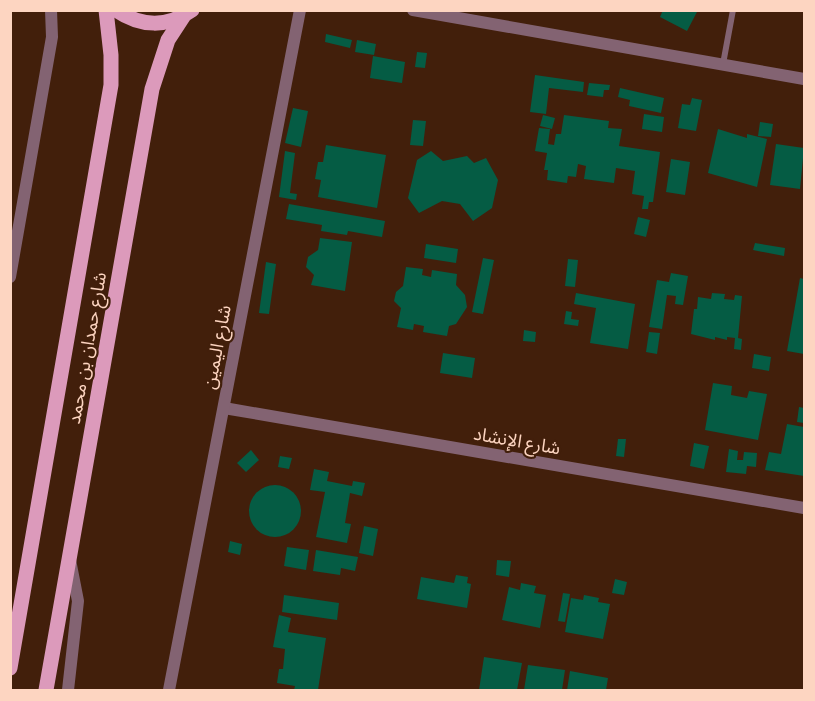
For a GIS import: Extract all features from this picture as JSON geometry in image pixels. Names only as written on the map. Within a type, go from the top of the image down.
[{"type":"main road","name":"شارع حمدان بن محمد","points":[[10,668],[111,85],[111,55],[106,10]]},
{"type":"main road","points":[[116,10],[130,20],[147,24],[166,23],[187,14]]},
{"type":"main road","name":"شارع حمدان بن محمد","points":[[46,690],[152,89],[168,40],[187,14]]},
{"type":"street","points":[[10,277],[52,38],[51,10]]},
{"type":"street","name":"شارع اليمين","points":[[170,690],[300,10]]},
{"type":"street","points":[[413,10],[452,14],[804,79]]},
{"type":"street","name":"شارع الإنشاد","points":[[224,408],[804,508]]},
{"type":"street","points":[[68,690],[78,602],[70,560]]},
{"type":"lane","points":[[723,65],[733,10]]},
{"type":"building","points":[[663,10],[698,10],[687,31],[660,17]]},
{"type":"building","points":[[326,34],[352,40],[350,48],[325,42]]},
{"type":"building","points":[[357,40],[376,44],[374,55],[355,52]]},
{"type":"building","points":[[417,52],[427,53],[425,68],[415,67]]},
{"type":"building","points":[[373,56],[405,62],[402,83],[370,78]]},
{"type":"building","points":[[535,75],[584,82],[583,92],[549,88],[546,114],[530,112]]},
{"type":"building","points":[[589,83],[610,85],[609,90],[604,90],[603,97],[587,95]]},
{"type":"building","points":[[620,88],[664,98],[661,113],[629,106],[630,100],[618,97]]},
{"type":"building","points":[[692,98],[702,100],[696,131],[678,128],[682,104],[690,105]]},
{"type":"building","points":[[293,108],[308,111],[301,147],[285,143]]},
{"type":"building","points":[[644,114],[664,117],[662,132],[642,129]]},
{"type":"building","points":[[543,115],[555,118],[552,129],[540,126]]},
{"type":"building","points":[[564,115],[609,121],[608,128],[622,129],[619,146],[660,152],[653,202],[649,202],[648,209],[642,209],[644,196],[632,194],[635,171],[616,168],[614,183],[584,179],[586,166],[578,164],[576,177],[568,176],[567,183],[547,180],[548,170],[544,170],[547,153],[535,151],[539,128],[550,129],[548,144],[554,145],[556,134],[561,134]]},
{"type":"building","points":[[413,120],[426,121],[423,146],[410,145]]},
{"type":"building","points":[[760,122],[773,124],[771,137],[758,136]]},
{"type":"building","points":[[718,129],[747,138],[747,134],[767,139],[757,187],[708,173]]},
{"type":"building","points":[[776,144],[804,148],[800,189],[770,185]]},
{"type":"building","points":[[326,145],[386,155],[377,208],[318,197],[321,180],[315,179],[318,162],[323,162]]},
{"type":"building","points":[[285,151],[295,153],[290,193],[297,194],[296,200],[279,197]]},
{"type":"building","points":[[431,151],[443,161],[467,156],[474,163],[486,158],[498,180],[492,208],[473,221],[460,204],[442,201],[419,213],[408,198],[417,160]]},
{"type":"building","points":[[671,159],[690,162],[685,195],[666,192]]},
{"type":"building","points":[[289,204],[385,221],[382,237],[348,231],[347,235],[321,231],[322,225],[286,219]]},
{"type":"building","points":[[638,217],[650,220],[646,237],[634,234]]},
{"type":"building","points":[[320,238],[352,242],[345,291],[311,285],[314,275],[306,267],[308,257],[318,250]]},
{"type":"building","points":[[755,243],[785,248],[784,256],[753,250]]},
{"type":"building","points":[[426,244],[458,249],[456,263],[424,258]]},
{"type":"building","points":[[483,258],[494,260],[483,314],[472,312]]},
{"type":"building","points":[[568,259],[578,260],[575,287],[565,286]]},
{"type":"building","points":[[266,262],[276,264],[269,314],[259,313]]},
{"type":"building","points":[[406,267],[423,269],[422,275],[431,277],[432,270],[457,274],[456,285],[465,295],[467,307],[456,324],[449,326],[447,336],[423,332],[424,326],[414,324],[413,330],[397,327],[401,308],[394,301],[396,292],[403,286]]},
{"type":"building","points":[[671,273],[688,276],[683,305],[675,304],[676,296],[667,295],[662,329],[649,327],[657,280],[669,282]]},
{"type":"building","points":[[800,278],[804,279],[804,354],[787,351]]},
{"type":"building","points":[[576,293],[635,304],[628,349],[590,343],[596,308],[574,304]]},
{"type":"building","points":[[712,293],[725,294],[724,299],[734,300],[735,295],[742,296],[738,338],[742,339],[741,350],[734,349],[735,338],[727,337],[727,340],[715,337],[715,340],[691,334],[698,297],[711,299]]},
{"type":"building","points":[[566,311],[572,312],[571,319],[579,320],[578,326],[564,324]]},
{"type":"building","points":[[524,330],[536,332],[535,342],[523,341]]},
{"type":"building","points":[[649,332],[660,333],[657,354],[646,352]]},
{"type":"building","points":[[443,353],[475,358],[472,378],[440,373]]},
{"type":"building","points":[[754,354],[771,357],[769,371],[752,368]]},
{"type":"building","points":[[713,383],[732,386],[731,395],[747,398],[749,391],[767,394],[758,440],[705,430]]},
{"type":"building","points":[[799,407],[804,408],[804,423],[797,422]]},
{"type":"building","points":[[787,424],[804,427],[804,476],[765,470],[769,452],[781,454]]},
{"type":"building","points":[[618,439],[626,439],[624,457],[616,456]]},
{"type":"building","points":[[694,443],[709,446],[704,469],[690,466]]},
{"type":"building","points":[[729,449],[738,451],[737,460],[743,460],[744,452],[757,453],[756,467],[747,466],[746,474],[726,472]]},
{"type":"building","points":[[251,450],[259,460],[246,472],[237,463]]},
{"type":"building","points":[[280,456],[292,458],[289,469],[278,467]]},
{"type":"building","points":[[314,469],[329,472],[327,481],[352,486],[353,481],[365,483],[362,496],[350,493],[345,523],[351,524],[347,543],[316,537],[325,492],[310,490]]},
{"type":"building","points":[[270,485],[280,485],[289,489],[297,497],[301,511],[297,525],[289,533],[280,537],[270,537],[261,533],[253,525],[249,516],[249,506],[253,497],[261,489]]},
{"type":"building","points":[[364,526],[378,529],[373,556],[359,553]]},
{"type":"building","points":[[230,541],[242,544],[240,555],[228,552]]},
{"type":"building","points":[[287,547],[309,550],[306,570],[284,566]]},
{"type":"building","points":[[316,550],[358,557],[355,571],[341,568],[340,575],[313,571]]},
{"type":"building","points":[[497,560],[511,561],[509,577],[496,575]]},
{"type":"building","points":[[456,575],[468,577],[467,583],[471,584],[467,608],[417,599],[421,577],[454,583]]},
{"type":"building","points":[[615,579],[627,582],[624,595],[612,593]]},
{"type":"building","points":[[521,583],[536,586],[534,593],[546,595],[540,628],[502,620],[509,587],[520,590]]},
{"type":"building","points":[[563,593],[570,594],[565,622],[558,621]]},
{"type":"building","points":[[284,595],[339,603],[337,620],[282,612]]},
{"type":"building","points":[[584,595],[599,598],[598,602],[610,604],[603,639],[565,632],[571,598],[583,600]]},
{"type":"building","points":[[279,615],[291,618],[288,632],[326,638],[318,690],[294,690],[295,686],[277,683],[279,669],[283,669],[285,649],[273,647]]},
{"type":"building","points":[[484,657],[522,663],[517,690],[479,690]]},
{"type":"building","points":[[528,665],[565,670],[562,690],[524,690]]},
{"type":"building","points":[[570,671],[608,678],[606,690],[567,690]]}]
